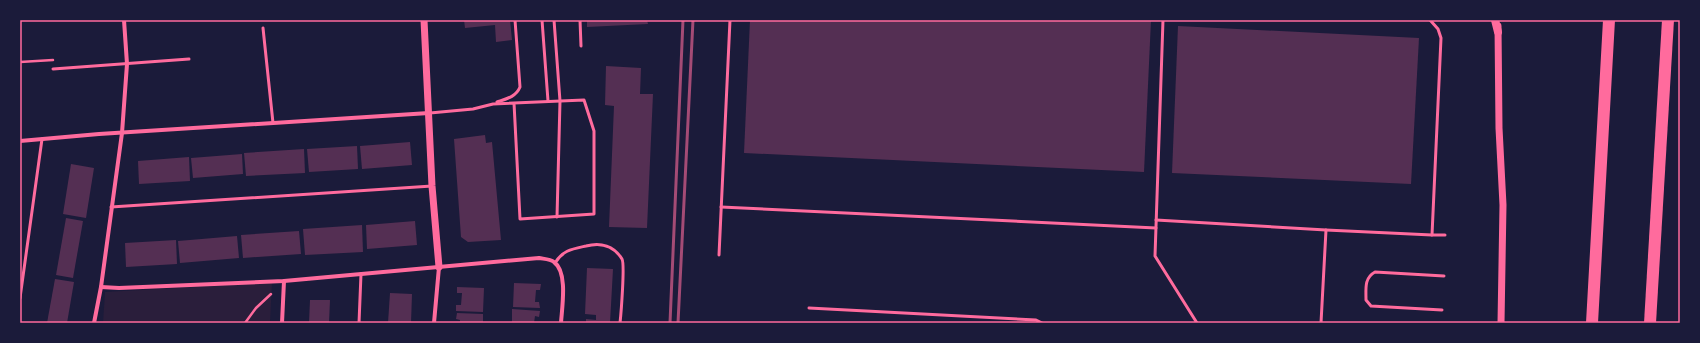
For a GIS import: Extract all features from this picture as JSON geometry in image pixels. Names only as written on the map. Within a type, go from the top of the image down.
[{"type":"highway","points":[[1592,323],[1609,20]]},
{"type":"highway","points":[[1650,323],[1668,20]]},
{"type":"main road","points":[[1494,20],[1498,32]]},
{"type":"street","points":[[94,323],[101,287],[122,133],[127,64],[124,20]]},
{"type":"street","points":[[424,20],[430,113],[432,186],[439,267],[434,323]]},
{"type":"street","points":[[1498,20],[1499,128],[1503,205],[1502,323]]},
{"type":"street","points":[[20,141],[430,113]]},
{"type":"street","points":[[101,287],[119,288],[284,281],[539,258],[555,263],[560,269],[563,279],[561,323]]},
{"type":"street","points":[[282,323],[284,281]]},
{"type":"lane","points":[[430,113],[473,109],[493,104],[512,96],[517,92],[520,87],[515,20]]},
{"type":"lane","points":[[542,20],[548,101]]},
{"type":"lane","points":[[554,20],[560,101],[557,217]]},
{"type":"lane","points":[[580,20],[581,46]]},
{"type":"lane","points":[[719,255],[730,20]]},
{"type":"lane","points":[[1163,20],[1155,256],[1197,323]]},
{"type":"lane","points":[[1430,20],[1438,29],[1441,38],[1432,235]]},
{"type":"lane","points":[[263,28],[272,124]]},
{"type":"lane","points":[[53,69],[189,59]]},
{"type":"lane","points":[[493,104],[548,101],[584,100],[594,131],[594,214],[520,219],[514,103]]},
{"type":"lane","points":[[20,298],[42,139]]},
{"type":"lane","points":[[111,207],[432,186]]},
{"type":"lane","points":[[721,207],[1156,228]]},
{"type":"lane","points":[[1156,220],[1445,235]]},
{"type":"lane","points":[[1321,323],[1326,230]]},
{"type":"lane","points":[[555,263],[560,255],[569,250],[591,244],[610,246],[616,250],[623,260],[620,323]]},
{"type":"lane","points":[[1442,310],[1371,306],[1366,300],[1367,279],[1375,272],[1444,276]]},
{"type":"lane","points":[[359,323],[361,274]]},
{"type":"lane","points":[[809,308],[1036,320],[1042,323]]},
{"type":"path","points":[[245,323],[256,308],[271,294]]},
{"type":"shaded area","points":[[272,283],[270,323],[103,323],[105,292]]},
{"type":"building","points":[[464,20],[510,20],[512,40],[496,42],[495,25],[465,28]]},
{"type":"building","points":[[587,20],[647,20],[648,24],[587,27]]},
{"type":"building","points":[[750,20],[1151,20],[1144,172],[744,153]]},
{"type":"building","points":[[1178,26],[1419,38],[1411,184],[1172,173]]},
{"type":"building","points":[[606,66],[641,68],[640,94],[653,94],[647,228],[609,227],[614,106],[605,105]]},
{"type":"building","points":[[485,135],[486,143],[492,142],[501,240],[468,242],[461,237],[454,139]]},
{"type":"building","points":[[410,142],[412,165],[362,169],[360,146]]},
{"type":"building","points":[[357,146],[358,169],[309,172],[307,149]]},
{"type":"building","points":[[304,149],[305,173],[246,176],[244,153]]},
{"type":"building","points":[[242,154],[243,174],[193,178],[191,158]]},
{"type":"building","points":[[189,157],[190,181],[139,184],[138,161]]},
{"type":"building","points":[[71,164],[94,168],[86,218],[63,214]]},
{"type":"building","points":[[66,218],[83,221],[73,278],[56,275]]},
{"type":"building","points":[[415,221],[417,245],[367,249],[366,225]]},
{"type":"building","points":[[362,225],[363,252],[305,255],[303,229]]},
{"type":"building","points":[[299,231],[301,254],[243,258],[241,235]]},
{"type":"building","points":[[237,236],[239,258],[180,263],[178,241]]},
{"type":"building","points":[[176,240],[177,264],[126,267],[125,243]]},
{"type":"building","points":[[587,268],[613,269],[610,323],[586,323],[586,319],[596,320],[596,315],[585,314]]},
{"type":"building","points":[[55,279],[74,282],[67,323],[47,323]]},
{"type":"building","points":[[514,283],[541,284],[540,290],[536,290],[535,302],[539,302],[540,308],[513,307]]},
{"type":"building","points":[[457,287],[484,288],[483,312],[456,311],[456,305],[461,305],[462,293],[457,293]]},
{"type":"building","points":[[390,293],[412,294],[411,323],[388,323]]},
{"type":"building","points":[[310,300],[330,300],[329,323],[309,323]]},
{"type":"building","points":[[512,309],[540,311],[539,317],[535,316],[534,323],[512,323]]},
{"type":"building","points":[[457,313],[483,314],[483,323],[460,323],[460,320],[456,319]]},
{"type":"railway","points":[[670,323],[683,20]]},
{"type":"railway","points":[[678,323],[693,20]]}]
